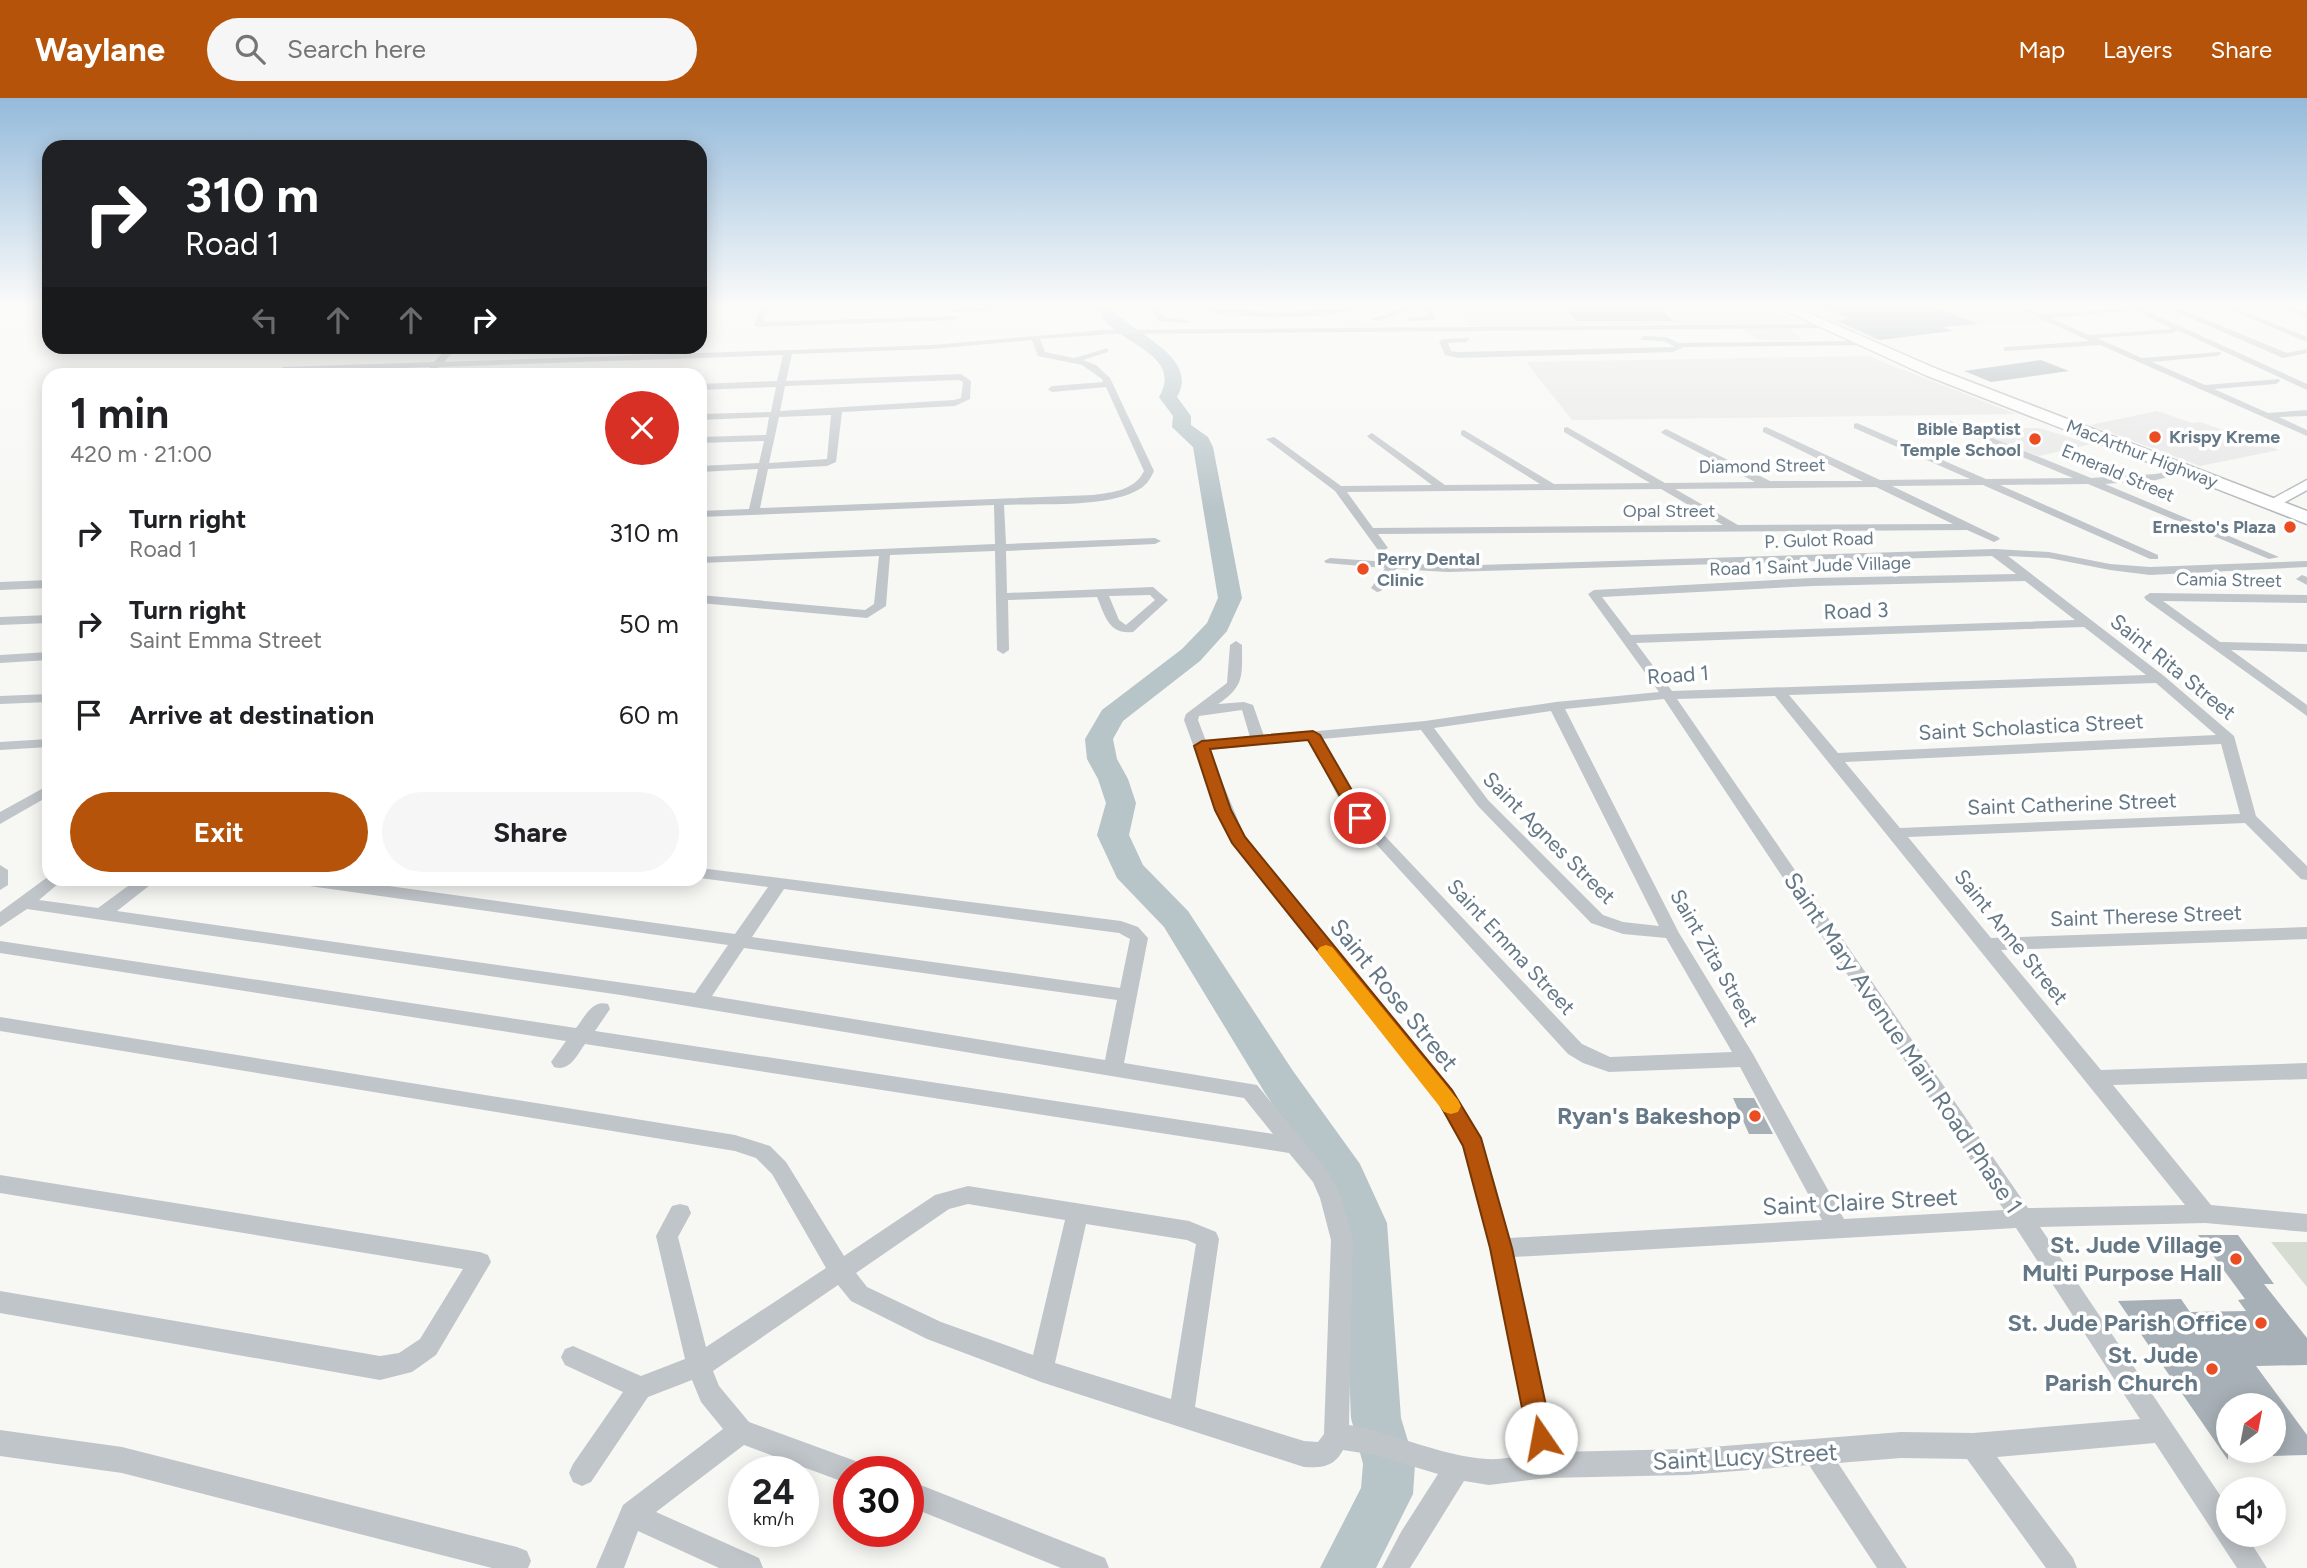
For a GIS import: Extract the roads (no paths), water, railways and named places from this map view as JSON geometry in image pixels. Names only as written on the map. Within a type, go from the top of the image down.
[{"type":"highway","name":"MacArthur Highway","points":[[1945,376],[2307,518]]},
{"type":"street","points":[[754,512],[783,376]]},
{"type":"street","points":[[707,387],[954,376],[967,380],[965,399],[955,403],[843,408],[836,412],[707,417]]},
{"type":"street","points":[[707,514],[999,502],[1116,494],[1137,488],[1147,479],[1149,471],[1103,376]]},
{"type":"street","points":[[2178,376],[2307,432]]},
{"type":"street","points":[[2282,376],[2307,387]]},
{"type":"street","points":[[2205,387],[2276,381]]},
{"type":"street","points":[[1052,389],[1109,384]]},
{"type":"street","points":[[707,469],[824,464],[831,461],[836,412]]},
{"type":"street","points":[[2268,415],[2307,413]]},
{"type":"street","name":"Emerald Street","points":[[1948,423],[2273,557]]},
{"type":"street","points":[[1857,426],[2154,557]]},
{"type":"street","points":[[1567,430],[1735,528]]},
{"type":"street","name":"Opal Street","points":[[1766,430],[1966,527],[1994,546]]},
{"type":"street","points":[[1666,432],[1768,484]]},
{"type":"street","points":[[1464,433],[1551,486]]},
{"type":"street","points":[[1372,436],[1444,489]]},
{"type":"street","points":[[707,440],[770,438]]},
{"type":"street","points":[[1270,439],[1339,489],[1382,548]]},
{"type":"street","name":"Diamond Street","points":[[1339,489],[2134,481],[2184,470]]},
{"type":"street","points":[[2271,504],[2307,484]]},
{"type":"street","points":[[999,502],[998,547],[1003,650]]},
{"type":"street","name":"Opal Street","points":[[1372,531],[1966,527]]},
{"type":"street","points":[[707,560],[1154,541]]},
{"type":"street","name":"P. Gulot Road","points":[[1330,561],[1448,569],[1994,546],[2110,567],[2150,571],[2307,564]]},
{"type":"street","name":"Saint Rita Street","points":[[1994,546],[2028,577],[2159,679],[2229,739],[2228,745],[2249,818],[2307,875]]},
{"type":"street","points":[[707,599],[867,614],[880,606],[885,552]]},
{"type":"street","points":[[1377,588],[1392,567]]},
{"type":"street","name":"Road 1 Saint Jude Village","points":[[1594,594],[1812,582],[2028,577]]},
{"type":"street","points":[[0,586],[42,584]]},
{"type":"street","points":[[1000,597],[1102,593],[1153,592],[1162,600],[1129,629],[1125,629],[1113,622],[1102,593]]},
{"type":"street","name":"Saint Mary Avenue Main Road Phase 1","points":[[1594,594],[1668,695],[2022,1218],[2158,1430],[2216,1514]]},
{"type":"street","name":"Camia Street","points":[[2219,646],[2150,597],[2307,599]]},
{"type":"street","points":[[0,621],[42,619]]},
{"type":"street","name":"Road 3","points":[[1627,639],[2086,623]]},
{"type":"street","points":[[1200,710],[1232,690],[1236,680],[1236,645]]},
{"type":"street","points":[[2219,646],[2307,648]]},
{"type":"street","points":[[2219,646],[2305,709]]},
{"type":"street","points":[[0,659],[42,656]]},
{"type":"street","name":"Road 1","points":[[1202,746],[1424,725],[1556,706],[1668,695],[2159,679]]},
{"type":"street","name":"Saint Anne Street","points":[[1779,690],[2205,1214]]},
{"type":"street","points":[[0,700],[42,698]]},
{"type":"street","points":[[1200,710],[1237,705],[1248,708],[1258,740]]},
{"type":"street","name":"Saint Zita Street","points":[[1556,706],[1671,933],[1746,1059],[1839,1230]]},
{"type":"street","name":"Saint Rose Street","points":[[1200,710],[1193,714],[1191,720],[1223,810],[1238,839],[1445,1095],[1473,1144],[1501,1248],[1546,1465]]},
{"type":"street","name":"Saint Agnes Street","points":[[1424,725],[1448,763],[1489,811],[1597,919],[1606,925],[1671,933]]},
{"type":"street","name":"Saint Emma Street","points":[[1313,735],[1360,818],[1575,1049],[1590,1059],[1609,1065],[1746,1059]]},
{"type":"street","name":"Saint Scholastica Street","points":[[1834,758],[2229,739]]},
{"type":"street","points":[[3,748],[42,744]]},
{"type":"street","points":[[0,819],[42,794]]},
{"type":"street","name":"Saint Catherine Street","points":[[1897,833],[2249,818]]},
{"type":"street","points":[[0,870],[0,885]]},
{"type":"street","points":[[707,874],[1121,927],[1132,931],[1139,938],[1113,1069]]},
{"type":"street","points":[[699,1001],[780,882]]},
{"type":"street","points":[[0,921],[46,886]]},
{"type":"street","points":[[101,915],[139,886]]},
{"type":"street","points":[[346,886],[1126,995]]},
{"type":"street","points":[[0,1024],[735,1143],[763,1152],[779,1168],[841,1270],[859,1294],[935,1331],[1041,1370],[1304,1454],[1322,1455],[1330,1448],[1336,1436],[1342,1240],[1331,1198],[1320,1176],[1250,1091],[699,1001],[22,904]]},
{"type":"street","name":"Saint Therese Street","points":[[1987,944],[2307,933]]},
{"type":"street","points":[[0,947],[1293,1145]]},
{"type":"street","points":[[561,1062],[601,1009]]},
{"type":"street","points":[[2096,1077],[2307,1071]]},
{"type":"street","points":[[0,1184],[480,1262],[428,1347],[404,1364],[380,1368],[0,1302]]},
{"type":"street","points":[[582,1473],[640,1388],[699,1366],[943,1202],[968,1195],[1188,1231],[1208,1239],[1181,1416]]},
{"type":"street","points":[[1041,1370],[1079,1212]]},
{"type":"street","points":[[680,1213],[667,1236],[699,1366],[710,1394],[741,1431],[833,1465]]},
{"type":"street","name":"Saint Claire Street","points":[[1501,1248],[2022,1218],[2205,1214],[2307,1223]]},
{"type":"street","points":[[573,1357],[640,1388]]},
{"type":"street","name":"Saint Lucy Street","points":[[1336,1436],[1375,1442],[1458,1467],[1489,1472],[1546,1465],[1687,1462],[1816,1454],[1901,1445],[1973,1446],[2158,1430]]},
{"type":"street","points":[[610,1568],[632,1514],[741,1431]]},
{"type":"street","points":[[0,1443],[122,1460],[517,1561],[513,1568]]},
{"type":"street","points":[[1973,1446],[2063,1568]]},
{"type":"street","points":[[1816,1454],[1893,1568]]},
{"type":"street","points":[[1396,1568],[1410,1541],[1458,1467]]},
{"type":"street","points":[[924,1499],[1095,1568]]},
{"type":"street","points":[[632,1514],[749,1568]]},
{"type":"street","name":"Saint Mary Avenue Main Road Phase 1","points":[[2239,1547],[2253,1568]]},
{"type":"waterway","points":[[1174,376],[1174,387],[1168,397],[1182,416],[1181,427],[1201,441],[1203,447],[1230,598],[1218,626],[1191,655],[1112,716],[1099,739],[1102,759],[1113,779],[1121,803],[1113,835],[1129,870],[1176,919],[1279,1082],[1345,1177],[1365,1223],[1376,1418],[1389,1464],[1387,1494],[1347,1568]]},
{"type":"place","name":"Krispy Kreme","points":[[2155,437]]},
{"type":"place","name":"Bible Baptist Temple School","points":[[2035,439]]},
{"type":"place","name":"Ernesto's Plaza","points":[[2290,527]]},
{"type":"place","name":"Perry Dental Clinic","points":[[1363,569]]},
{"type":"place","name":"Ryan's Bakeshop","points":[[1755,1116]]},
{"type":"place","name":"St. Jude Village Multi Purpose Hall","points":[[2236,1259]]},
{"type":"place","name":"St. Jude Parish Office","points":[[2261,1323]]},
{"type":"place","name":"St. Jude Parish Church","points":[[2212,1369]]}]
